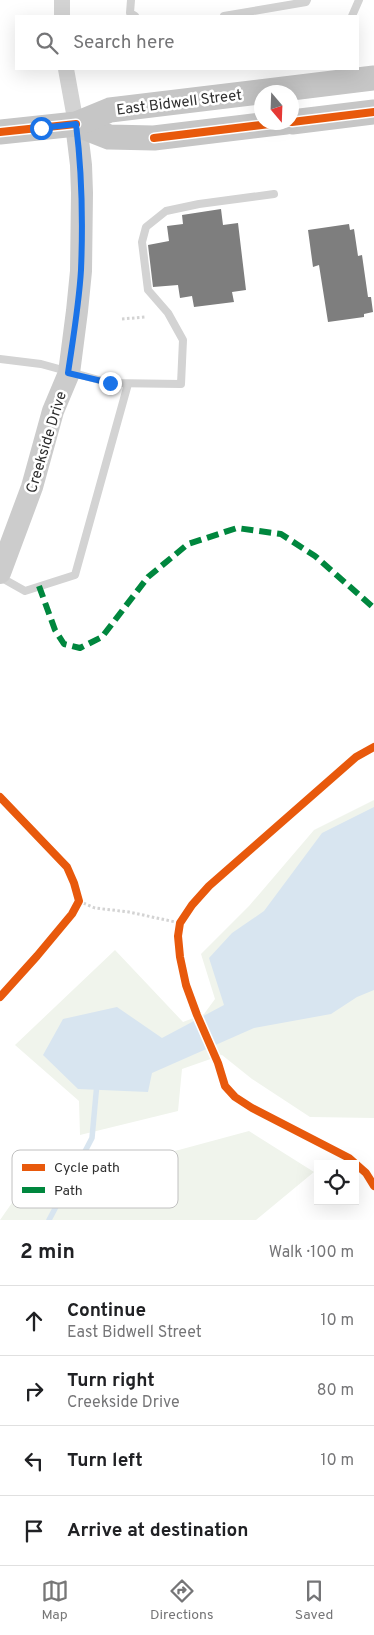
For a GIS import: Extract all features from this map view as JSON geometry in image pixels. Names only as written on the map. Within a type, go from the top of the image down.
[{"type":"main road","name":"East Bidwell Street","points":[[0,132],[76,124],[110,110],[374,78]]},
{"type":"main road","points":[[299,121],[374,112]]},
{"type":"main road","name":"East Bidwell Street","points":[[76,124],[109,137],[154,138],[254,126]]},
{"type":"street","points":[[62,0],[62,15]]},
{"type":"street","name":"Creekside Drive","points":[[0,573],[32,487],[53,411],[68,373],[77,311],[81,262],[81,165],[66,70]]},
{"type":"lane","points":[[131,0],[130,13],[133,15]]},
{"type":"lane","points":[[230,15],[306,2],[307,0]]},
{"type":"lane","points":[[352,15],[359,0]]},
{"type":"lane","points":[[0,358],[41,364],[68,373],[110,383],[181,384],[183,340],[168,314],[148,290],[142,242],[146,227],[166,212],[199,204],[274,194]]},
{"type":"lane","points":[[0,577],[25,591],[75,576],[128,384]]},
{"type":"path","points":[[122,319],[144,317]]},
{"type":"path","points":[[75,909],[79,901],[77,892]]},
{"type":"path","points":[[79,901],[95,908],[129,912],[181,923]]},
{"type":"shaded area","points":[[374,800],[374,1118],[310,1117],[252,1079],[222,1055],[182,1069],[178,1111],[80,1135],[79,1101],[15,1045],[115,950],[183,1022],[204,1014],[215,999],[201,954],[249,906],[314,830]]},
{"type":"shaded area","points":[[374,807],[374,990],[357,997],[331,1014],[254,1028],[152,1073],[148,1092],[78,1089],[43,1055],[63,1019],[117,1007],[162,1038],[224,1005],[209,958],[232,933],[264,911],[322,833]]},
{"type":"shaded area","points":[[249,1131],[314,1172],[256,1220],[0,1220],[12,1203],[12,1208],[178,1208],[178,1150]]},
{"type":"building","points":[[221,209],[223,225],[238,223],[246,290],[232,292],[234,302],[194,307],[192,296],[180,298],[178,285],[153,287],[148,245],[169,241],[167,226],[183,224],[182,215]]},
{"type":"building","points":[[349,224],[350,230],[354,229],[358,256],[362,255],[368,297],[371,297],[373,312],[364,314],[364,317],[328,322],[319,265],[313,267],[308,230]]},
{"type":"waterway","points":[[86,1150],[92,1138],[97,1083]]},
{"type":"waterway","points":[[49,1220],[55,1208]]},
{"type":"marked path","points":[[39,586],[55,630],[64,644],[80,648],[102,637],[148,577],[188,544],[237,528],[281,534],[315,556],[374,608]]},
{"type":"cycle path","points":[[299,121],[374,112]]},
{"type":"cycle path","points":[[0,132],[76,124]]},
{"type":"cycle path","points":[[154,138],[254,126]]},
{"type":"cycle path","points":[[374,747],[356,757],[209,886],[192,905],[180,923],[178,936],[186,985],[218,1063],[225,1086],[235,1097],[252,1108],[349,1158],[366,1173],[374,1186]]},
{"type":"cycle path","points":[[0,797],[67,867],[79,901],[72,914],[0,997]]},
{"type":"route","points":[[41,128],[76,124],[81,165],[81,271],[68,373],[110,383]]}]
